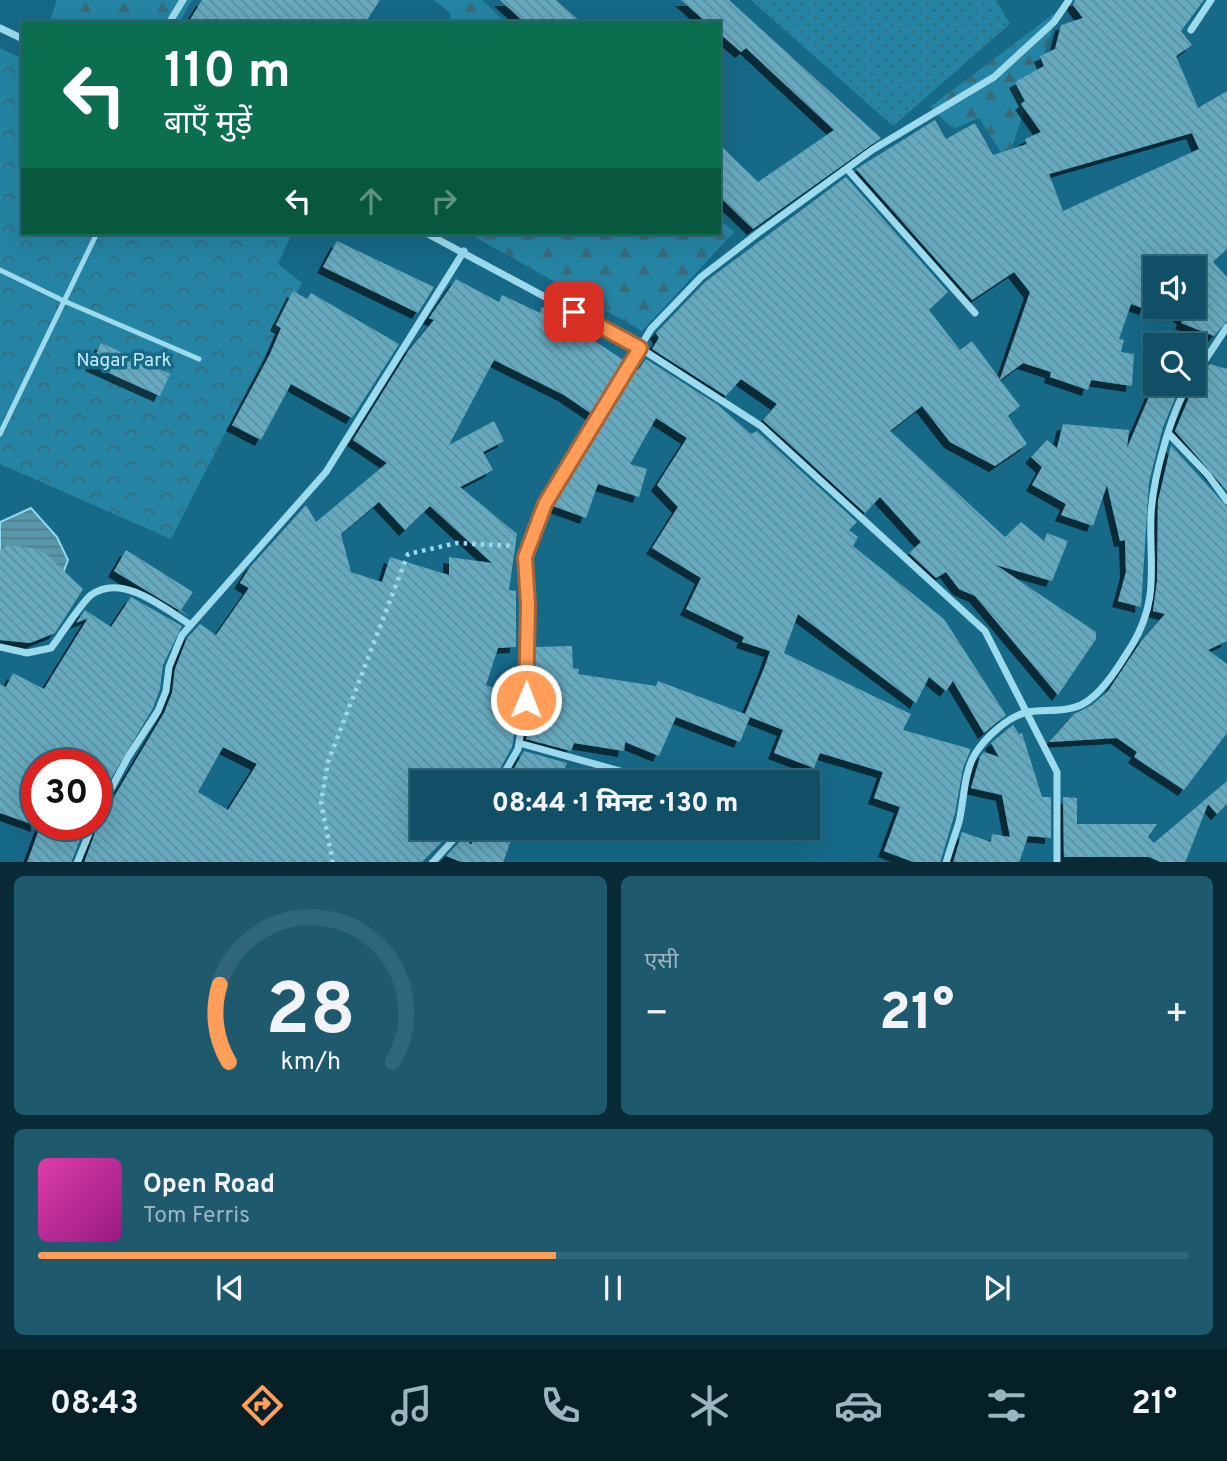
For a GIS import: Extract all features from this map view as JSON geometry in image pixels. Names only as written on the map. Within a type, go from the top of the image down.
[{"type":"street","points":[[170,21],[183,0]]},
{"type":"street","points":[[505,770],[519,743],[526,700],[528,605],[525,557],[545,504],[650,329],[701,277],[872,150],[994,77],[1054,22],[1069,0]]},
{"type":"street","points":[[1191,30],[1212,0]]},
{"type":"street","points":[[0,27],[21,37]]},
{"type":"street","points":[[848,170],[975,313]]},
{"type":"street","points":[[430,235],[640,348],[761,426],[985,631],[1057,772],[1057,862]]},
{"type":"street","points":[[112,787],[158,711],[166,691],[169,667],[182,635],[326,472],[464,251]]},
{"type":"street","points":[[1206,359],[1227,327]]},
{"type":"street","points":[[946,862],[972,758],[983,742],[1004,724],[1027,712],[1045,713],[1081,705],[1099,691],[1133,644],[1149,609],[1154,586],[1151,516],[1169,434],[1181,396]]},
{"type":"street","points":[[1169,434],[1208,475],[1227,501]]},
{"type":"street","points":[[0,647],[27,653],[51,648],[89,596],[103,588],[128,590],[150,599],[191,625]]},
{"type":"street","points":[[519,743],[617,770]]},
{"type":"street","points":[[77,862],[86,840]]},
{"type":"street","points":[[433,862],[453,840]]},
{"type":"lane","points":[[0,434],[96,235]]},
{"type":"lane","points":[[0,270],[64,301],[199,359]]},
{"type":"path","points":[[333,862],[321,802],[328,762],[408,554],[457,543],[529,546]]},
{"type":"green space","points":[[57,0],[192,0],[180,21],[50,21]]},
{"type":"green space","points":[[434,0],[482,0],[504,21],[450,21],[450,13]]},
{"type":"green space","points":[[751,0],[996,0],[1010,24],[893,126]]},
{"type":"green space","points":[[1060,9],[1011,149],[1004,157],[979,118],[953,129],[930,107]]},
{"type":"green space","name":"Nagar Park","points":[[0,48],[21,58],[21,235],[291,235],[278,264],[302,283],[171,539],[0,464]]},
{"type":"green space","points":[[721,221],[734,232],[642,331],[475,237],[721,235]]},
{"type":"shaded area","points":[[31,508],[57,537],[68,560],[56,591],[0,595],[0,522]]},
{"type":"building","points":[[202,0],[380,0],[366,21],[189,21]]},
{"type":"building","points":[[500,0],[556,0],[580,21],[523,21]]},
{"type":"building","points":[[681,0],[729,0],[881,138],[753,229],[721,198],[721,146],[758,182],[834,130],[746,48],[741,52],[721,35],[721,21],[705,21]]},
{"type":"building","points":[[1075,0],[1204,0],[1181,31],[1192,45],[1176,56],[1198,108],[1227,91],[1227,249],[1213,262],[1227,277],[1227,321],[1214,336],[1181,323],[1183,319],[1206,319],[1206,256],[1143,256],[1143,308],[1131,304],[1119,339],[1124,340],[1121,352],[1134,354],[1132,386],[1091,380],[1088,390],[1050,377],[1051,372],[1023,363],[1000,380],[1020,406],[1008,416],[1027,444],[995,466],[950,442],[922,406],[890,431],[1005,537],[1021,522],[1044,541],[1047,533],[1068,541],[1052,581],[996,565],[1096,632],[1096,639],[1058,695],[975,596],[959,589],[946,572],[936,578],[909,553],[921,542],[880,497],[865,513],[763,420],[777,404],[741,379],[726,396],[652,349],[659,338],[656,333],[705,282],[846,177],[948,292],[929,310],[960,350],[972,341],[1000,379],[1030,292],[1014,272],[972,300],[856,169],[935,120],[946,139],[975,123],[993,155],[1027,144],[1025,139],[1041,132],[1021,104],[1025,101],[1015,82],[1044,66],[1040,56],[1055,49],[1061,25],[1083,18],[1073,5]],"holes":[[[1192,133],[1199,149],[1063,211],[1049,174]]]},
{"type":"building","points":[[337,241],[434,287],[418,313],[323,267]]},
{"type":"building","points":[[456,279],[499,302],[502,295],[540,313],[542,307],[580,326],[578,330],[625,361],[592,414],[564,395],[494,360],[449,445],[494,421],[504,441],[483,452],[493,470],[460,487],[517,534],[509,590],[516,591],[516,647],[498,648],[486,685],[520,699],[512,747],[500,770],[410,770],[410,840],[444,840],[422,862],[84,862],[92,840],[112,840],[112,800],[164,713],[172,693],[175,669],[187,638],[200,624],[216,635],[249,588],[240,583],[250,567],[306,505],[316,522],[387,463],[353,440],[409,350],[434,320],[429,318]],"holes":[[[379,502],[405,530],[430,506],[492,563],[449,557],[449,575],[390,557],[382,582],[351,572],[341,534]],[[223,747],[257,764],[228,810],[198,792]]]},
{"type":"building","points":[[293,291],[307,299],[311,293],[399,344],[352,418],[291,384],[261,440],[232,425],[270,354],[281,328],[276,325]]},
{"type":"building","points":[[101,343],[170,374],[160,396],[91,365]]},
{"type":"building","points":[[646,359],[718,405],[751,434],[757,431],[857,522],[849,530],[858,537],[853,546],[944,619],[1006,715],[984,733],[953,681],[946,691],[929,677],[916,703],[798,614],[784,653],[911,714],[903,730],[971,749],[963,768],[955,813],[940,862],[913,862],[884,851],[900,807],[874,798],[883,772],[820,753],[814,768],[774,753],[783,730],[750,717],[740,742],[676,717],[659,756],[625,742],[624,751],[574,743],[571,751],[526,739],[533,702],[533,647],[572,646],[573,668],[579,669],[578,674],[656,686],[658,681],[745,714],[770,651],[742,642],[744,637],[686,609],[701,578],[652,548],[678,507],[657,485],[687,438],[656,418],[630,464],[647,469],[639,497],[598,484],[586,518],[553,506],[635,368],[638,370]]},
{"type":"building","points":[[1210,364],[1227,369],[1227,491],[1175,431],[1190,396],[1206,396],[1206,369]]},
{"type":"building","points":[[1149,396],[1176,396],[1163,427],[1149,482],[1141,607],[1118,601],[1126,572],[1125,540],[1120,541],[1107,485],[1093,526],[1061,515],[1066,504],[1032,485],[1042,467],[1031,457],[1047,440],[1057,448],[1063,424],[1129,430],[1127,448]]},
{"type":"building","points":[[1171,445],[1227,507],[1227,641],[1208,650],[1227,664],[1227,733],[1184,790],[1134,757],[1137,752],[1117,738],[1049,742],[1074,714],[1092,705],[1108,691],[1142,640],[1165,614],[1153,611],[1157,582],[1158,501]]},
{"type":"building","points":[[8,545],[32,548],[46,554],[83,589],[55,633],[30,643],[0,640],[0,550]]},
{"type":"building","points":[[126,550],[193,592],[181,610],[190,617],[114,571]]},
{"type":"building","points":[[131,597],[182,626],[163,665],[160,689],[153,708],[112,777],[112,749],[21,749],[21,820],[0,813],[0,684],[6,687],[13,673],[44,689],[88,618],[76,623],[85,610],[111,627]]},
{"type":"building","points":[[1013,725],[1019,734],[1022,733],[1042,797],[1051,797],[1051,838],[1028,836],[1019,862],[953,862],[962,832],[991,842],[992,834],[1010,837],[1002,795],[971,788],[984,752],[999,757],[991,743]]},
{"type":"building","points":[[524,751],[567,763],[564,770],[513,770]]},
{"type":"building","points":[[1227,781],[1227,804],[1217,814],[1208,804],[1185,862],[1161,862],[1149,857],[1064,857],[1063,797],[1077,798],[1077,824],[1157,824],[1148,837],[1154,843]]},
{"type":"building","points":[[35,840],[80,840],[71,862],[27,862]]},
{"type":"building","points":[[461,840],[467,840],[471,845],[473,840],[511,840],[503,862],[461,862],[446,856]]},
{"type":"route","points":[[526,700],[528,605],[525,557],[545,504],[593,420],[640,348],[574,312]]}]
